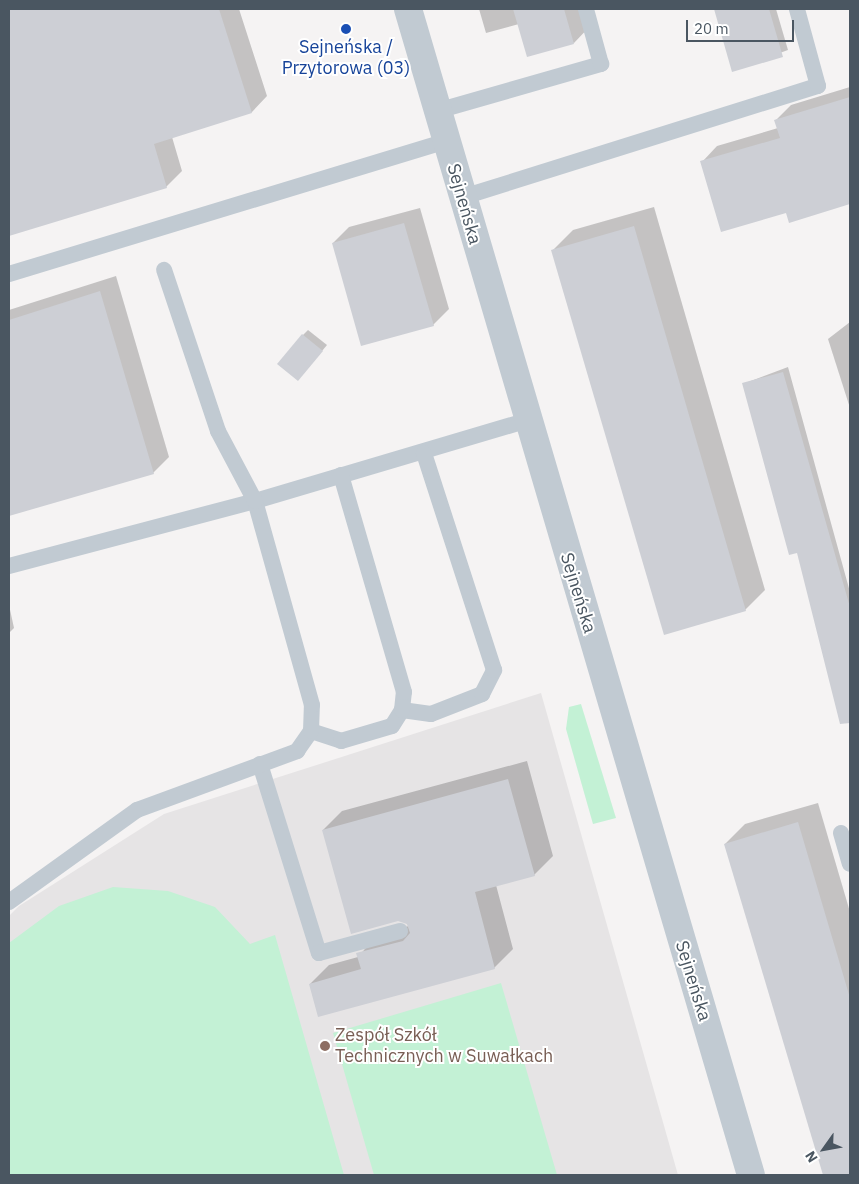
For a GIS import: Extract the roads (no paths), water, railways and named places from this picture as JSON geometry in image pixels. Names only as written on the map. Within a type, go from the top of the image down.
[{"type":"street","name":"Sejneńska","points":[[408,9],[463,197],[525,421],[751,1175]]},
{"type":"lane","points":[[437,111],[601,64],[586,9]]},
{"type":"lane","points":[[463,197],[818,86],[797,9]]},
{"type":"lane","points":[[9,274],[446,141]]},
{"type":"lane","points":[[9,902],[137,810],[297,751],[310,731],[312,705],[255,501],[218,431],[164,270]]},
{"type":"lane","points":[[9,566],[255,501],[341,475],[424,453],[525,421]]},
{"type":"lane","points":[[402,710],[431,714],[482,694],[494,670],[424,453]]},
{"type":"lane","points":[[310,731],[341,742],[392,726],[402,710],[404,692],[341,475]]},
{"type":"lane","points":[[260,764],[319,953],[400,931]]},
{"type":"lane","points":[[840,833],[850,864]]},
{"type":"place","name":"Sejneńska / Przytorowa (03)","points":[[346,29]]},
{"type":"place","name":"Zespół Szkół Technicznych w Suwałkach","points":[[325,1046]]}]
